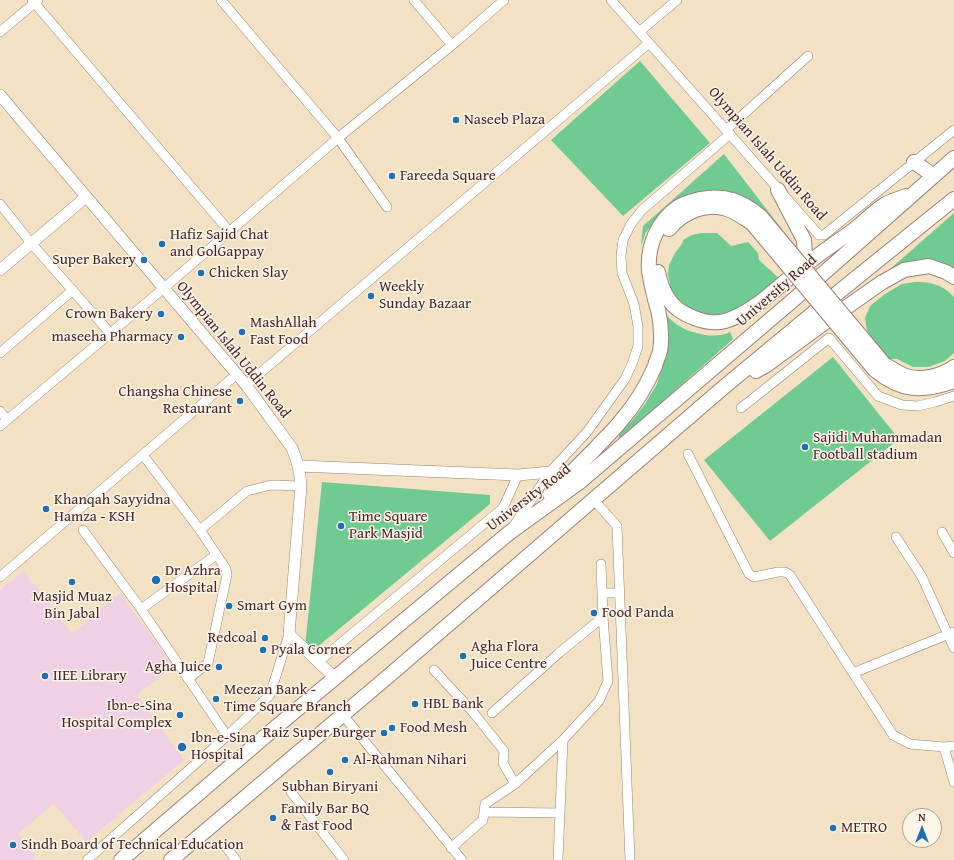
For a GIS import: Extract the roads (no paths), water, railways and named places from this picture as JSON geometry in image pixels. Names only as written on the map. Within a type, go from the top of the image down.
[{"type":"main road","name":"University Road","points":[[121,860],[335,678],[509,533],[581,481],[793,300],[954,158]]},
{"type":"main road","points":[[914,162],[934,176]]},
{"type":"main road","points":[[778,190],[804,240],[805,254],[802,268]]},
{"type":"main road","points":[[756,220],[719,207],[704,207],[693,210],[672,225],[662,237],[658,246],[656,259],[657,271],[662,288],[670,301],[682,311],[695,318],[710,322],[725,322],[744,314],[885,204],[915,192]]},
{"type":"main road","points":[[509,533],[567,478],[620,422],[643,390],[660,352],[660,315],[653,293],[649,259],[652,244],[658,229],[667,217],[678,207],[692,201],[721,197],[738,200],[752,208],[756,220],[879,367],[886,379],[905,387],[922,389],[939,386],[954,381]]},
{"type":"main road","points":[[171,860],[343,715],[724,387],[954,199]]},
{"type":"main road","points":[[724,387],[764,366],[858,298],[880,283],[904,270],[929,266],[946,272],[954,277]]},
{"type":"main road","points":[[879,367],[893,370],[907,376],[922,378],[937,376],[954,367]]},
{"type":"street","points":[[221,0],[338,138],[388,207]]},
{"type":"street","points":[[414,0],[452,45]]},
{"type":"street","points":[[0,411],[4,423],[338,138],[452,45],[504,0]]},
{"type":"street","name":"Olympian Islah Uddin Road","points":[[611,0],[819,235],[824,235],[954,130]]},
{"type":"street","points":[[639,32],[677,0]]},
{"type":"street","points":[[0,32],[35,1],[229,231]]},
{"type":"street","points":[[246,385],[649,43]]},
{"type":"street","points":[[509,533],[550,472],[587,432],[624,379],[632,364],[638,346],[638,326],[634,304],[622,273],[621,256],[623,240],[631,224],[642,210],[728,132],[808,56]]},
{"type":"street","name":"Olympian Islah Uddin Road","points":[[0,95],[237,374],[292,448],[299,466],[301,486],[289,634]]},
{"type":"street","points":[[0,270],[86,197]]},
{"type":"street","points":[[0,204],[31,243],[74,290],[110,333]]},
{"type":"street","points":[[0,353],[74,290]]},
{"type":"street","points":[[741,408],[829,338],[878,396],[902,405],[918,406],[954,396]]},
{"type":"street","points":[[0,577],[237,374]]},
{"type":"street","points":[[688,454],[749,574],[754,577],[778,572],[785,572],[790,575],[893,735],[910,744],[944,747],[954,746]]},
{"type":"street","points":[[143,455],[200,530],[226,569],[228,575],[208,663],[188,679]]},
{"type":"street","points":[[299,466],[518,475],[550,472],[581,481]]},
{"type":"street","points":[[318,662],[503,508],[518,475]]},
{"type":"street","points":[[200,530],[247,491],[271,485],[301,486]]},
{"type":"street","points":[[594,500],[617,526],[630,860]]},
{"type":"street","points":[[84,530],[141,609],[228,736]]},
{"type":"street","points":[[942,532],[954,552]]},
{"type":"street","points":[[896,537],[922,577],[951,633],[954,648]]},
{"type":"street","points":[[141,609],[216,555]]},
{"type":"street","points":[[451,848],[483,820],[485,804],[515,784],[563,740],[599,701],[608,681],[600,564]]},
{"type":"street","points":[[602,593],[619,593]]},
{"type":"street","points":[[492,713],[559,653],[603,617]]},
{"type":"street","points":[[853,673],[951,633]]},
{"type":"street","points":[[87,860],[228,736],[270,695],[289,634],[335,678]]},
{"type":"street","points":[[434,670],[472,711],[504,751],[503,763],[515,784]]},
{"type":"street","points":[[343,715],[462,860]]},
{"type":"street","points":[[558,860],[563,740]]},
{"type":"street","points":[[944,747],[954,782]]},
{"type":"street","points":[[291,792],[344,860]]},
{"type":"street","points":[[484,812],[560,813]]},
{"type":"street","points":[[226,847],[236,860]]},
{"type":"place","name":"Naseeb Plaza","points":[[456,120]]},
{"type":"place","name":"Fareeda Square","points":[[392,176]]},
{"type":"place","name":"Hafiz Sajid Chat and GolGappay","points":[[162,244]]},
{"type":"place","name":"Super Bakery","points":[[144,260]]},
{"type":"place","name":"Chicken Slay","points":[[201,273]]},
{"type":"place","name":"Weekly Sunday Bazaar","points":[[371,296]]},
{"type":"place","name":"Crown Bakery","points":[[161,314]]},
{"type":"place","name":"MashAllah Fast Food","points":[[242,332]]},
{"type":"place","name":"maseeha Pharmacy","points":[[181,337]]},
{"type":"place","name":"Changsha Chinese Restaurant","points":[[240,401]]},
{"type":"place","name":"Sajidi Muhammadan Football stadium","points":[[805,447]]},
{"type":"place","name":"Khanqah Sayyidna Hamza - KSH","points":[[46,509]]},
{"type":"place","name":"Time Square Park Masjid","points":[[341,526]]},
{"type":"place","name":"Dr Azhra Hospital","points":[[156,580]]},
{"type":"place","name":"Masjid Muaz Bin Jabal","points":[[72,582]]},
{"type":"place","name":"Smart Gym","points":[[229,606]]},
{"type":"place","name":"Food Panda","points":[[594,613]]},
{"type":"place","name":"Redcoal","points":[[265,638]]},
{"type":"place","name":"Pyala Corner","points":[[263,650]]},
{"type":"place","name":"Agha Flora Juice Centre","points":[[463,656]]},
{"type":"place","name":"Agha Juice","points":[[219,667]]},
{"type":"place","name":"IIEE Library","points":[[45,676]]},
{"type":"place","name":"Meezan Bank - Time Square Branch","points":[[216,699]]},
{"type":"place","name":"HBL Bank","points":[[415,704]]},
{"type":"place","name":"Ibn-e-Sina Hospital Complex","points":[[180,715]]},
{"type":"place","name":"Food Mesh","points":[[392,728]]},
{"type":"place","name":"Raiz Super Burger","points":[[384,733]]},
{"type":"place","name":"Ibn-e-Sina Hospital","points":[[182,747]]},
{"type":"place","name":"Al-Rahman Nihari","points":[[345,760]]},
{"type":"place","name":"Subhan Biryani","points":[[330,772]]},
{"type":"place","name":"Family Bar BQ & Fast Food","points":[[273,818]]},
{"type":"place","name":"METRO","points":[[833,828]]},
{"type":"place","name":"Sindh Board of Technical Education","points":[[13,845]]}]
